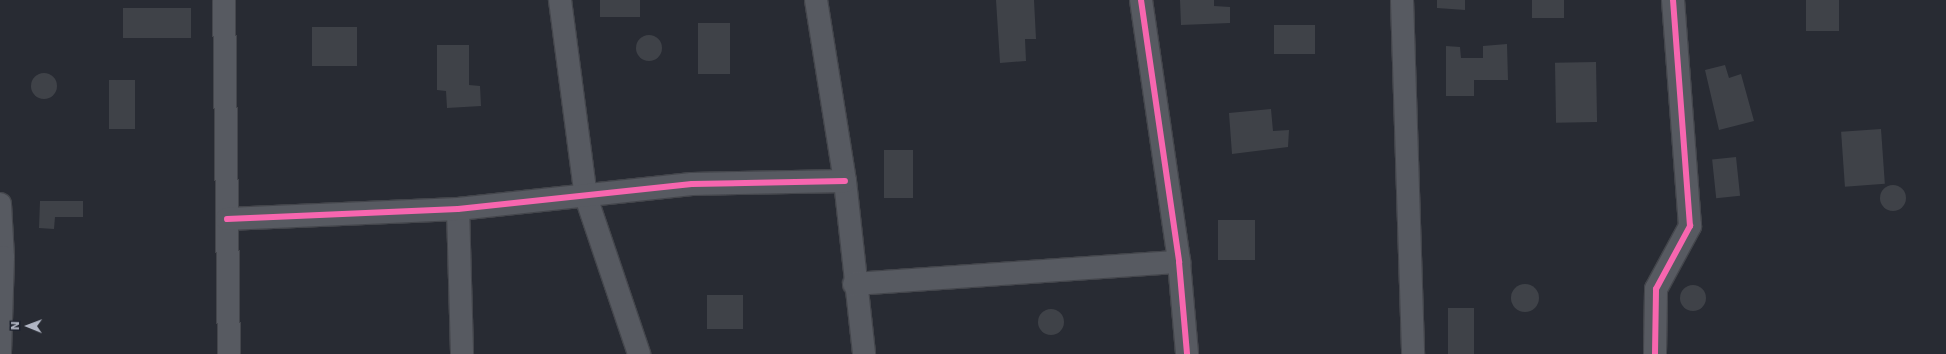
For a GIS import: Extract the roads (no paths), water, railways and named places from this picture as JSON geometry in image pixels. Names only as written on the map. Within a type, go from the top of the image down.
[{"type":"street","points":[[224,0],[229,354]]},
{"type":"street","points":[[560,0],[586,197],[639,354]]},
{"type":"street","points":[[816,0],[845,181],[854,284],[864,354]]},
{"type":"street","points":[[1141,0],[1179,262],[1187,354]]},
{"type":"street","points":[[1402,0],[1413,354]]},
{"type":"street","points":[[1655,354],[1656,289],[1690,226],[1672,0]]},
{"type":"street","points":[[227,219],[458,209],[586,197],[692,184],[845,181]]},
{"type":"street","points":[[0,204],[3,257],[0,354]]},
{"type":"street","points":[[458,209],[462,354]]},
{"type":"street","points":[[854,284],[1179,262]]}]
